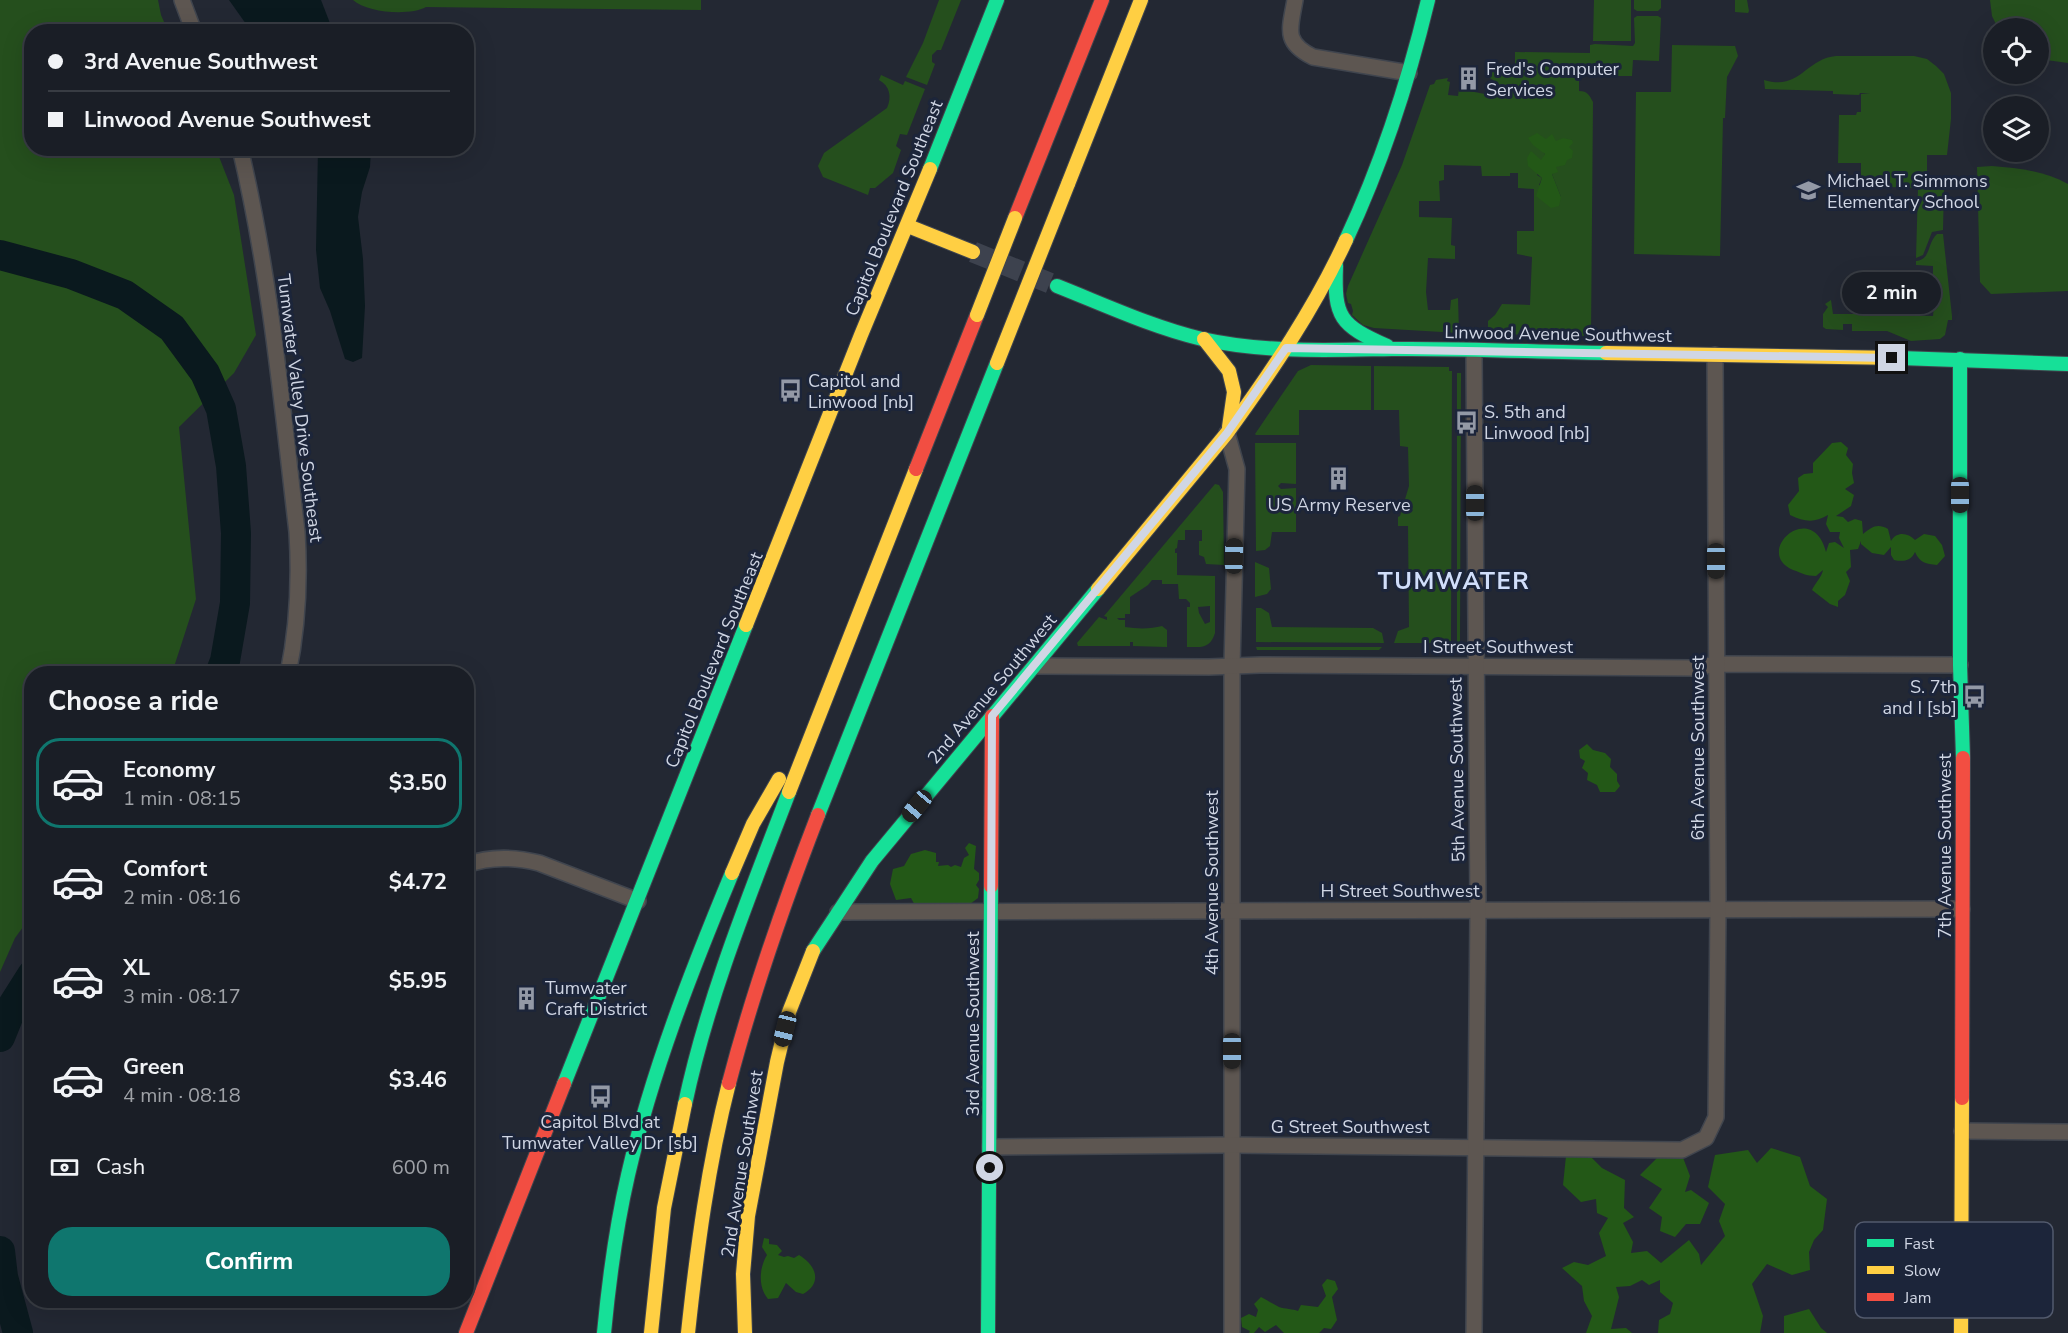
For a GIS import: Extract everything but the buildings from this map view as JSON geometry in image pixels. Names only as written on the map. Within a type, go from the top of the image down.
[{"type":"main road","name":"Capitol Boulevard Southeast","points":[[466,1333],[861,335],[908,226],[997,0]]},
{"type":"main road","points":[[651,1333],[664,1208],[690,1081],[730,946],[826,694],[1102,0]]},
{"type":"main road","points":[[688,1333],[697,1246],[714,1146],[748,1011],[787,894],[1141,0]]},
{"type":"main road","points":[[1286,348],[1337,260],[1372,180],[1390,135],[1428,0]]},
{"type":"main road","points":[[908,226],[973,252]]},
{"type":"main road","points":[[1337,260],[1335,291],[1336,305],[1340,315],[1348,326],[1358,333],[1393,349]]},
{"type":"main road","name":"Linwood Avenue Southwest","points":[[1057,286],[1150,322],[1204,339],[1286,348],[1960,359],[2068,364]]},
{"type":"main road","points":[[1204,339],[1229,371],[1234,392],[1227,433]]},
{"type":"main road","name":"2nd Avenue Southwest","points":[[745,1333],[743,1274],[748,1216],[777,1062],[789,1012],[810,956],[872,861],[1227,433],[1286,348]]},
{"type":"main road","name":"7th Avenue Southwest","points":[[1960,359],[1960,665],[1963,728],[1962,1222]]},
{"type":"main road","points":[[604,1333],[615,1239],[629,1168],[673,1020],[751,829],[826,694]]},
{"type":"main road","name":"3rd Avenue Southwest","points":[[988,1333],[992,716]]},
{"type":"main road","name":"7th Avenue Southwest","points":[[1961,1318],[1961,1333]]},
{"type":"street","points":[[182,0],[191,24]]},
{"type":"street","points":[[1295,0],[1290,28],[1292,42],[1301,51],[1313,57],[1409,73]]},
{"type":"street","name":"Tumwater Valley Drive Southeast","points":[[242,156],[252,204],[270,318],[297,532],[299,604],[290,666]]},
{"type":"street","name":"5th Avenue Southwest","points":[[1474,351],[1478,911],[1474,1333]]},
{"type":"street","name":"6th Avenue Southwest","points":[[1706,1138],[1716,1117],[1718,910],[1715,355]]},
{"type":"street","name":"4th Avenue Southwest","points":[[1227,433],[1237,469],[1232,666],[1232,1333]]},
{"type":"street","name":"I Street Southwest","points":[[1035,666],[1695,668],[1717,664],[1960,665]]},
{"type":"street","points":[[474,864],[489,859],[507,858],[539,863],[638,901]]},
{"type":"street","name":"H Street Southwest","points":[[838,912],[1962,909]]},
{"type":"street","points":[[1962,1131],[2068,1132]]},
{"type":"street","name":"G Street Southwest","points":[[990,1147],[1231,1145],[1682,1150],[1706,1138]]},
{"type":"green space","points":[[0,0],[158,0],[165,24],[24,24],[24,156],[219,156],[234,195],[256,335],[234,373],[179,427],[196,599],[174,666],[24,666],[24,926],[15,938],[0,972]]},
{"type":"green space","points":[[353,0],[701,0],[701,10],[426,7],[410,12],[389,12],[368,8]]},
{"type":"green space","points":[[939,0],[961,0],[941,50],[937,50],[932,55],[932,62],[935,64],[927,85],[906,77],[923,43]]},
{"type":"green space","points":[[1594,0],[1631,0],[1631,41],[1593,41]]},
{"type":"green space","points":[[1634,0],[1661,0],[1661,8],[1658,11],[1637,11],[1634,9]]},
{"type":"green space","points":[[1735,0],[1747,0],[1748,13],[1735,12]]},
{"type":"green space","points":[[1990,0],[2068,0],[2068,63],[2049,60],[2049,18],[1993,18]]},
{"type":"green space","points":[[1658,16],[1661,18],[1659,61],[1633,60],[1632,76],[1579,76],[1579,91],[1589,95],[1593,102],[1591,336],[1488,334],[1488,321],[1502,304],[1530,305],[1532,257],[1517,254],[1517,231],[1534,231],[1534,189],[1518,188],[1518,173],[1510,173],[1510,176],[1482,176],[1481,166],[1444,165],[1444,180],[1439,181],[1440,201],[1419,201],[1419,217],[1452,218],[1451,245],[1455,246],[1455,259],[1428,258],[1426,292],[1428,310],[1450,310],[1451,300],[1458,298],[1459,333],[1374,328],[1363,325],[1352,315],[1351,304],[1348,303],[1346,294],[1348,286],[1402,165],[1430,85],[1436,80],[1448,78],[1447,81],[1450,82],[1448,95],[1458,96],[1459,89],[1490,95],[1493,80],[1485,75],[1494,69],[1515,69],[1515,52],[1590,53],[1590,45],[1595,44],[1633,46],[1635,43],[1634,18]],"holes":[[[1556,141],[1555,167],[1552,174],[1561,197],[1539,185],[1542,178],[1537,175],[1545,154],[1538,147]]]},
{"type":"green space","points":[[1672,45],[1735,46],[1738,56],[1727,77],[1725,118],[1723,118],[1720,256],[1634,254],[1636,92],[1671,92]]},
{"type":"green space","points":[[1914,56],[1927,59],[1944,74],[1951,93],[1947,155],[1927,155],[1927,185],[1944,186],[1943,230],[1932,232],[1923,255],[1916,258],[1918,188],[1861,186],[1861,163],[1838,163],[1839,115],[1856,115],[1857,112],[1861,112],[1861,94],[1870,93],[1860,93],[1859,95],[1833,94],[1833,91],[1765,89],[1764,80],[1786,81],[1825,58]]},
{"type":"green space","points":[[881,75],[903,85],[905,81],[925,89],[907,135],[900,134],[896,146],[901,150],[893,173],[875,188],[870,188],[868,195],[823,177],[818,166],[824,153],[887,108],[889,92],[886,85],[879,80]]},
{"type":"green space","points":[[1537,133],[1546,139],[1552,134],[1556,141],[1563,138],[1572,140],[1573,143],[1569,147],[1573,151],[1572,158],[1567,160],[1565,165],[1556,167],[1558,172],[1552,174],[1561,197],[1559,206],[1551,208],[1536,196],[1542,178],[1528,166],[1527,158],[1531,151],[1541,160],[1545,154],[1528,138]]},
{"type":"green space","points":[[1992,166],[2031,171],[2068,184],[2068,291],[1991,294],[1980,282],[1977,167]]},
{"type":"green space","points":[[1937,234],[1943,234],[1952,316],[1952,320],[1948,320],[1945,335],[1940,339],[1911,341],[1887,331],[1852,331],[1852,324],[1843,324],[1843,330],[1823,327],[1823,314],[1828,307],[1825,304],[1831,300],[1833,314],[1876,314],[1876,302],[1880,300],[1883,315],[1933,316],[1937,278],[1933,278],[1933,266],[1916,265],[1916,261],[1924,258]]},
{"type":"green space","points":[[1311,365],[1371,366],[1371,410],[1299,410],[1299,435],[1256,435],[1298,371]]},
{"type":"green space","points":[[1374,366],[1449,367],[1449,371],[1452,371],[1451,643],[1394,643],[1398,631],[1409,627],[1408,526],[1398,526],[1398,517],[1409,486],[1408,447],[1400,446],[1399,410],[1374,410]]},
{"type":"green space","points":[[1457,373],[1461,373],[1460,642],[1457,642]]},
{"type":"green space","points":[[1841,442],[1848,448],[1846,455],[1853,464],[1854,483],[1845,489],[1854,495],[1851,506],[1836,516],[1843,517],[1848,522],[1855,519],[1862,521],[1863,534],[1875,527],[1884,527],[1888,529],[1891,541],[1899,534],[1915,540],[1924,534],[1935,536],[1942,545],[1945,556],[1937,565],[1924,562],[1915,552],[1909,559],[1897,561],[1891,555],[1891,547],[1884,555],[1872,553],[1861,544],[1861,541],[1858,549],[1850,550],[1851,567],[1846,572],[1850,581],[1845,595],[1838,601],[1838,607],[1830,604],[1812,590],[1823,570],[1816,576],[1793,570],[1782,562],[1779,552],[1782,542],[1789,534],[1799,529],[1809,530],[1819,537],[1826,552],[1829,543],[1835,542],[1844,548],[1839,538],[1840,532],[1830,532],[1826,524],[1828,515],[1809,521],[1800,519],[1790,515],[1788,505],[1799,491],[1798,478],[1804,474],[1813,473],[1813,463],[1832,443]]},
{"type":"green space","points":[[1255,443],[1296,443],[1296,484],[1281,483],[1278,486],[1281,489],[1296,488],[1296,532],[1272,532],[1270,546],[1265,550],[1256,551]]},
{"type":"green space","points":[[1215,484],[1219,485],[1223,492],[1224,565],[1206,564],[1204,557],[1199,555],[1202,530],[1185,530],[1185,540],[1178,540],[1175,549],[1177,575],[1215,576],[1215,633],[1210,642],[1204,646],[1187,647],[1187,607],[1190,607],[1190,603],[1186,599],[1179,599],[1178,584],[1162,584],[1162,580],[1152,580],[1130,597],[1130,614],[1125,614],[1125,618],[1117,618],[1125,620],[1125,627],[1162,626],[1167,630],[1167,647],[1133,646],[1133,642],[1130,642],[1130,646],[1078,646],[1077,643],[1099,617],[1107,620],[1104,616]],"holes":[[[1210,606],[1210,622],[1205,624],[1198,607]]]},
{"type":"green space","points":[[1255,562],[1269,568],[1271,589],[1267,594],[1255,597]]},
{"type":"green space","points":[[1256,608],[1269,613],[1272,627],[1373,628],[1382,633],[1384,643],[1256,642]]},
{"type":"green space","points":[[1256,647],[1382,647],[1379,650],[1257,650]]},
{"type":"green space","points":[[1587,744],[1593,750],[1605,753],[1611,759],[1610,767],[1617,774],[1620,786],[1615,792],[1600,792],[1597,785],[1587,780],[1588,773],[1582,768],[1585,761],[1580,758],[1579,750]]},
{"type":"green space","points":[[969,843],[976,846],[974,869],[979,873],[976,885],[979,889],[978,898],[970,904],[969,910],[955,920],[940,920],[931,909],[917,909],[911,898],[896,900],[890,884],[893,869],[904,866],[911,854],[925,850],[936,853],[938,866],[961,867],[964,858],[969,855],[965,848]]},
{"type":"green space","points":[[1771,1148],[1800,1157],[1810,1186],[1827,1199],[1823,1230],[1814,1240],[1809,1252],[1810,1270],[1792,1275],[1767,1264],[1752,1284],[1763,1316],[1760,1333],[1658,1333],[1659,1320],[1670,1314],[1673,1303],[1660,1292],[1660,1280],[1649,1285],[1642,1280],[1630,1286],[1616,1287],[1619,1297],[1611,1329],[1626,1328],[1632,1333],[1586,1333],[1592,1316],[1584,1301],[1582,1286],[1562,1268],[1574,1262],[1588,1265],[1606,1256],[1599,1233],[1608,1218],[1597,1213],[1596,1199],[1581,1202],[1563,1185],[1566,1156],[1589,1155],[1602,1168],[1625,1180],[1624,1208],[1634,1217],[1623,1223],[1633,1242],[1631,1253],[1647,1251],[1661,1263],[1689,1240],[1699,1254],[1701,1265],[1725,1236],[1719,1221],[1725,1204],[1708,1187],[1715,1155],[1748,1150],[1757,1163]]},
{"type":"green space","points":[[1682,1155],[1690,1176],[1685,1192],[1691,1190],[1709,1203],[1700,1224],[1686,1224],[1675,1237],[1660,1231],[1662,1217],[1649,1208],[1662,1189],[1640,1175],[1659,1156]]},
{"type":"green space","points":[[764,1238],[769,1239],[769,1244],[777,1245],[782,1251],[778,1255],[794,1258],[799,1255],[810,1264],[815,1279],[809,1290],[803,1294],[796,1292],[786,1283],[778,1298],[768,1299],[761,1283],[762,1266],[767,1255],[762,1247]]},
{"type":"green space","points":[[1327,1279],[1335,1281],[1338,1289],[1332,1297],[1337,1320],[1331,1329],[1324,1328],[1319,1333],[1284,1333],[1276,1325],[1265,1332],[1259,1327],[1254,1333],[1249,1333],[1250,1331],[1242,1327],[1241,1318],[1249,1314],[1256,1317],[1258,1310],[1254,1304],[1261,1297],[1279,1307],[1298,1311],[1301,1305],[1318,1307],[1326,1296],[1322,1285]]},
{"type":"green space","points":[[1809,1309],[1827,1333],[1784,1333],[1784,1316]]},
{"type":"shaded area","points":[[229,0],[321,0],[330,24],[246,24]]},
{"type":"shaded area","points":[[318,156],[371,156],[358,217],[365,306],[362,358],[353,362],[345,359],[320,288],[316,250]]},
{"type":"waterway","points":[[0,255],[71,274],[125,295],[172,328],[205,373],[221,409],[231,466],[236,533],[235,603],[223,666]]},
{"type":"waterway","points":[[0,1037],[13,1005],[24,988]]},
{"type":"waterway","points":[[0,1251],[3,1277],[18,1333]]},
{"type":"tunnel","points":[[973,252],[1057,286]]},
{"type":"traffic: fast","points":[[930,169],[997,0]]},
{"type":"traffic: fast","points":[[1346,240],[1393,122],[1428,0]]},
{"type":"traffic: fast","points":[[1336,266],[1337,297],[1343,318],[1359,332],[1387,346]]},
{"type":"traffic: fast","points":[[1057,286],[1165,328],[1202,339],[1249,347],[1297,350],[1446,349],[1606,353]]},
{"type":"traffic: fast","points":[[1900,358],[2068,364]]},
{"type":"traffic: fast","points":[[1960,359],[1960,665],[1963,758]]},
{"type":"traffic: fast","points":[[818,815],[997,363]]},
{"type":"traffic: fast","points":[[813,951],[872,861],[1098,589]]},
{"type":"traffic: fast","points":[[564,1084],[746,625]]},
{"type":"traffic: fast","points":[[685,1104],[705,1024],[745,907],[789,792]]},
{"type":"traffic: fast","points":[[604,1333],[616,1234],[638,1136],[674,1022],[732,873]]},
{"type":"traffic: fast","points":[[988,1333],[991,886]]},
{"type":"traffic: slow","points":[[1068,184],[1141,0]]},
{"type":"traffic: slow","points":[[746,625],[861,335],[930,169]]},
{"type":"traffic: slow","points":[[997,363],[1068,184]]},
{"type":"traffic: slow","points":[[977,315],[1015,218]]},
{"type":"traffic: slow","points":[[908,226],[973,252]]},
{"type":"traffic: slow","points":[[1098,589],[1244,410],[1306,315],[1346,240]]},
{"type":"traffic: slow","points":[[1204,339],[1229,371],[1234,392],[1229,427]]},
{"type":"traffic: slow","points":[[1606,353],[1900,358]]},
{"type":"traffic: slow","points":[[789,792],[916,469]]},
{"type":"traffic: slow","points":[[732,873],[753,824],[779,779]]},
{"type":"traffic: slow","points":[[745,1333],[743,1274],[748,1216],[777,1062],[789,1012],[813,951]]},
{"type":"traffic: slow","points":[[688,1333],[704,1207],[729,1083]]},
{"type":"traffic: slow","points":[[1961,1222],[1962,1098]]},
{"type":"traffic: slow","points":[[651,1333],[664,1208],[685,1104]]},
{"type":"traffic: slow","points":[[1961,1318],[1961,1333]]},
{"type":"traffic: jam","points":[[1015,218],[1102,0]]},
{"type":"traffic: jam","points":[[916,469],[977,315]]},
{"type":"traffic: jam","points":[[991,886],[992,716]]},
{"type":"traffic: jam","points":[[1962,1098],[1963,758]]},
{"type":"traffic: jam","points":[[729,1083],[770,948],[818,815]]},
{"type":"traffic: jam","points":[[466,1333],[564,1084]]},
{"type":"place","name":"Fred's Computer Services","points":[[1468,79]]},
{"type":"place","name":"Michael T. Simmons Elementary School","points":[[1809,191]]},
{"type":"place","name":"Capitol and Linwood [nb]","points":[[790,391]]},
{"type":"place","name":"S. 5th and Linwood [nb]","points":[[1466,422]]},
{"type":"place","name":"US Army Reserve","points":[[1339,479]]},
{"type":"place","name":"S. 7th and I [sb]","points":[[1975,697]]},
{"type":"place","name":"Tumwater Craft District","points":[[527,998]]},
{"type":"place","name":"Capitol Blvd at Tumwater Valley Dr [sb]","points":[[600,1096]]},
{"type":"district","name":"TUMWATER","points":[[1454,581]]},
{"type":"route","points":[[990,1168],[992,716],[1227,433],[1267,379],[1286,348],[1892,358]]}]
